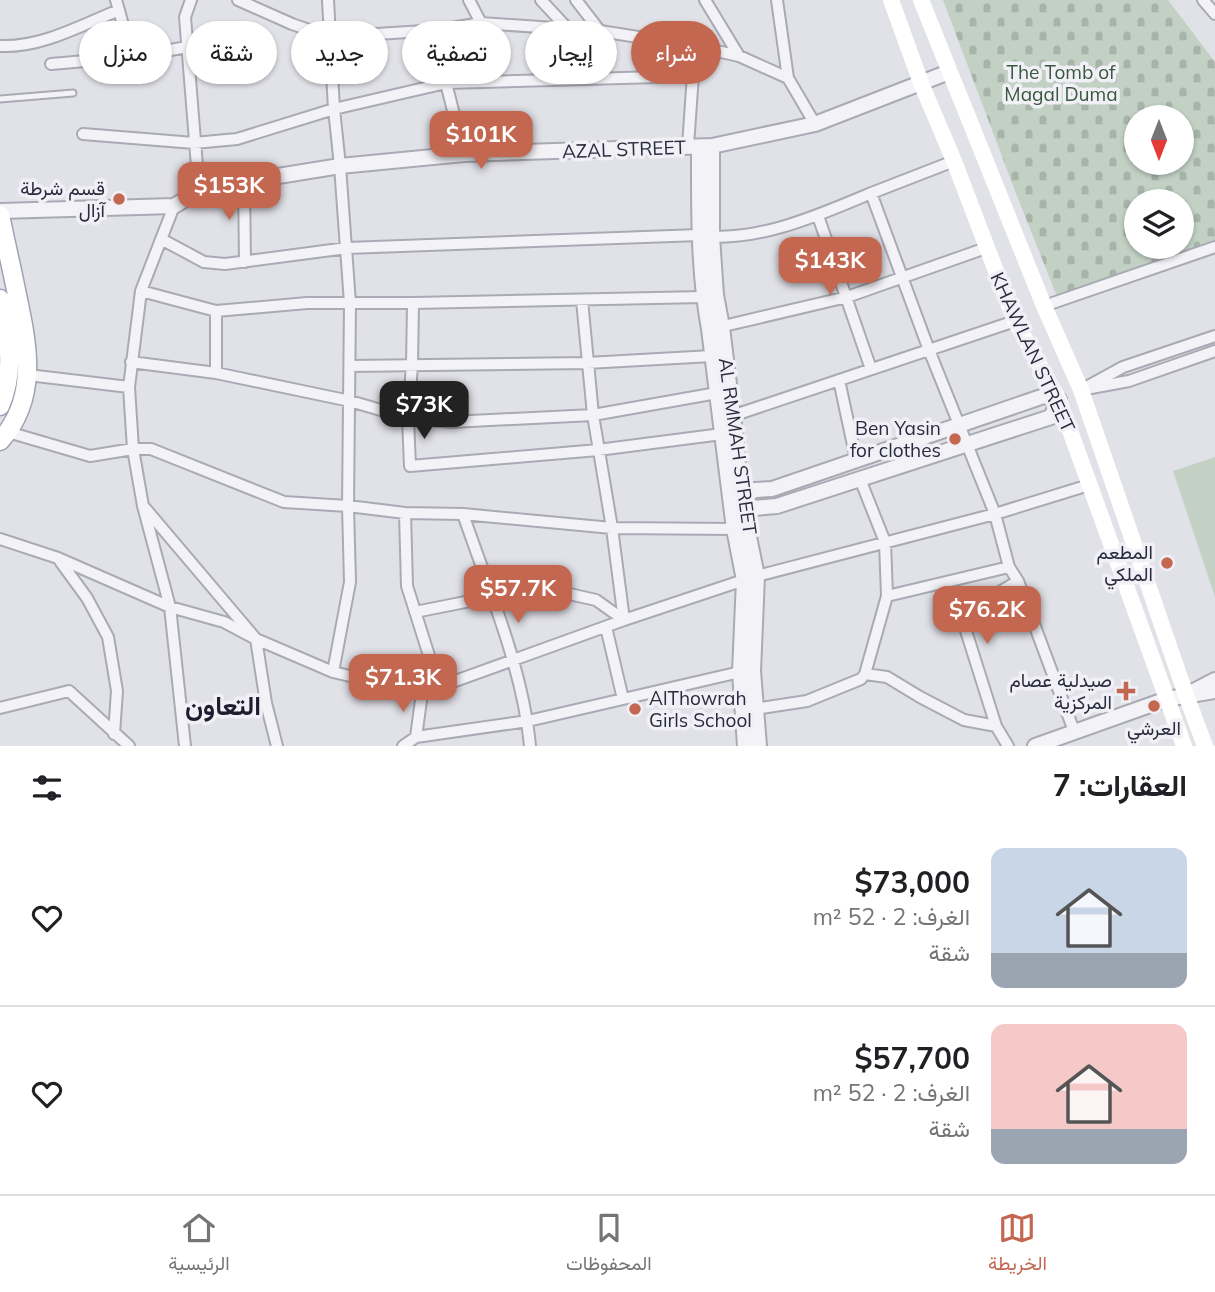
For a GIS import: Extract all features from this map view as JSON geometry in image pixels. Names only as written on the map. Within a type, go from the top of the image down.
[{"type":"main road","name":"KHAWLAN STREET","points":[[891,0],[1015,321],[1059,400],[1184,746]]},
{"type":"main road","name":"KHAWLAN STREET","points":[[921,0],[948,72],[1081,390],[1205,746]]},
{"type":"main road","points":[[0,213],[27,341],[28,375],[21,405],[4,436]]},
{"type":"main road","points":[[0,299],[9,344],[10,369],[6,392],[0,405]]},
{"type":"main road","points":[[1059,400],[1081,390]]},
{"type":"street","points":[[186,32],[185,17],[191,0]]},
{"type":"street","points":[[238,0],[291,24]]},
{"type":"street","points":[[328,0],[329,21]]},
{"type":"street","points":[[469,0],[480,21]]},
{"type":"street","points":[[541,0],[561,21]]},
{"type":"street","points":[[576,0],[592,21]]},
{"type":"street","points":[[705,0],[739,56]]},
{"type":"street","points":[[776,0],[788,78],[816,124]]},
{"type":"street","points":[[1203,0],[1215,14]]},
{"type":"street","points":[[0,46],[48,39],[117,5]]},
{"type":"street","points":[[721,52],[739,56],[788,78]]},
{"type":"street","points":[[51,64],[79,62]]},
{"type":"street","name":"AZAL STREET","points":[[0,213],[174,206],[199,191],[244,182],[340,166],[464,154],[700,146],[816,124],[948,72]]},
{"type":"street","points":[[511,81],[631,78]]},
{"type":"street","points":[[190,84],[199,191]]},
{"type":"street","points":[[332,84],[351,303],[348,506],[350,582],[333,672]]},
{"type":"street","points":[[83,134],[194,142],[237,139],[334,109],[442,84]]},
{"type":"street","points":[[446,84],[464,154]]},
{"type":"street","points":[[694,84],[700,146]]},
{"type":"street","name":"AL RMMAH STREET","points":[[700,146],[705,236],[703,297],[716,328],[712,356],[736,496],[734,529],[751,578],[740,672],[745,746]]},
{"type":"street","points":[[161,239],[204,262],[225,264],[346,248],[749,234],[818,216],[954,161]]},
{"type":"street","points":[[244,182],[245,261]]},
{"type":"street","points":[[871,193],[929,350],[995,514],[1009,567],[1018,581],[1074,731]]},
{"type":"street","points":[[174,206],[141,291],[129,387],[133,449],[143,506],[170,607],[185,746]]},
{"type":"street","points":[[818,216],[871,369]]},
{"type":"street","name":"AL RMMAH STREET","points":[[705,236],[716,295],[716,328],[725,423],[751,578],[753,671],[759,746]]},
{"type":"street","points":[[1044,306],[1215,247]]},
{"type":"street","points":[[716,328],[847,297],[986,248]]},
{"type":"street","points":[[141,291],[216,312],[307,303],[703,297]]},
{"type":"street","points":[[582,300],[593,415],[624,620]]},
{"type":"street","points":[[413,303],[408,418],[410,466],[598,450],[725,423],[839,380],[1015,321]]},
{"type":"street","points":[[216,312],[216,373]]},
{"type":"street","points":[[1081,390],[1123,368],[1215,336]]},
{"type":"street","points":[[1081,390],[1129,381],[1215,351]]},
{"type":"street","points":[[350,366],[587,363],[712,356]]},
{"type":"street","points":[[131,362],[216,373],[350,401],[408,418],[451,422],[593,415],[717,393]]},
{"type":"street","points":[[28,375],[129,387]]},
{"type":"street","points":[[839,380],[856,460]]},
{"type":"street","points":[[1044,396],[1059,400],[1051,417],[777,506],[754,508],[736,496],[755,490],[772,489],[1044,396]]},
{"type":"street","points":[[4,436],[90,456],[151,449],[284,502],[405,513],[463,514],[612,528],[734,529]]},
{"type":"street","points":[[755,709],[807,701],[861,679],[865,674],[887,596],[885,542],[860,479]]},
{"type":"street","points":[[0,539],[58,558],[170,607],[224,622],[256,639],[333,672],[422,693],[624,620],[751,578],[995,514],[1089,485]]},
{"type":"street","points":[[143,506],[256,639],[266,703],[277,746]]},
{"type":"street","points":[[405,513],[407,586],[439,687]]},
{"type":"street","points":[[463,514],[513,660],[528,721],[530,746]]},
{"type":"street","points":[[58,558],[87,598],[108,637],[117,691],[114,734]]},
{"type":"street","points":[[887,596],[1009,567]]},
{"type":"street","points":[[1008,746],[996,726],[961,615],[1018,581]]},
{"type":"street","points":[[415,612],[526,590],[556,591],[596,600],[624,620]]},
{"type":"street","points":[[606,627],[623,699]]},
{"type":"street","points":[[403,746],[416,737],[528,721],[740,672]]},
{"type":"street","points":[[865,674],[887,677],[964,720],[996,726]]},
{"type":"street","points":[[1186,695],[1215,680]]},
{"type":"street","points":[[0,708],[69,691],[129,746]]},
{"type":"street","points":[[1034,746],[1167,699],[1215,691]]},
{"type":"street","points":[[416,737],[422,693]]},
{"type":"lane","points":[[0,99],[73,93]]},
{"type":"green space","name":"The Tomb of Magal Duma","points":[[943,0],[1168,0],[1215,62],[1215,243],[1194,250],[1194,189],[1124,189],[1124,259],[1170,259],[1058,299]]},
{"type":"green space","points":[[1215,457],[1215,597],[1173,471]]},
{"type":"place","name":"قسم شرطة آزال","points":[[119,199]]},
{"type":"place","name":"Ben Yasin for clothes","points":[[955,439]]},
{"type":"place","name":"المطعم الملكي","points":[[1167,563]]},
{"type":"place","name":"صيدلية عصام المركزية","points":[[1126,691]]},
{"type":"place","name":"العرشي","points":[[1154,706]]},
{"type":"place","name":"AlThowrah Girls School","points":[[635,709]]},
{"type":"district","name":"التعاون","points":[[223,705]]}]
